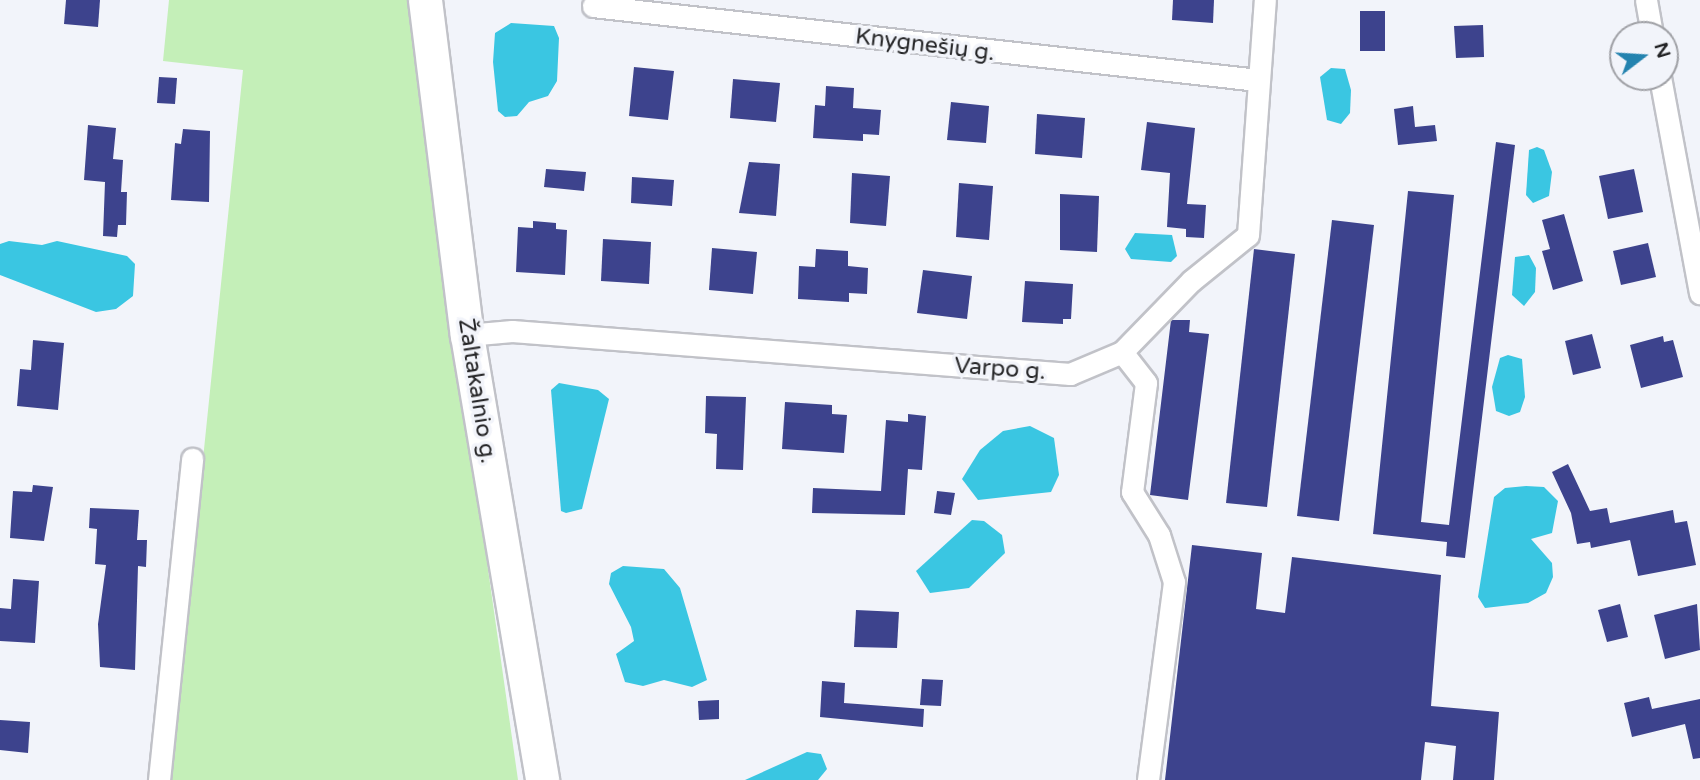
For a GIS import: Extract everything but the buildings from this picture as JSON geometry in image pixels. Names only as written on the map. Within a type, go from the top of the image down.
[{"type":"main road","name":"Žaltakalnio g.","points":[[425,0],[467,335],[542,780]]},
{"type":"street","name":"Varpo g.","points":[[467,335],[512,331],[1070,374],[1122,352],[1191,281],[1248,234],[1265,0]]},
{"type":"street","points":[[1646,0],[1650,21]]},
{"type":"street","name":"Knygnešių g.","points":[[593,6],[1258,80]]},
{"type":"street","points":[[1663,91],[1700,293]]},
{"type":"street","points":[[1122,352],[1146,383],[1132,492],[1159,535],[1174,582],[1147,780]]},
{"type":"street","points":[[159,780],[192,459]]},
{"type":"green space","points":[[169,0],[407,0],[518,780],[170,780],[243,70],[163,61]]},
{"type":"water","points":[[511,23],[554,26],[559,38],[557,81],[548,96],[529,102],[517,116],[505,117],[498,111],[493,62],[495,33]]},
{"type":"water","points":[[1331,68],[1345,69],[1351,90],[1350,113],[1341,124],[1327,120],[1320,77]]},
{"type":"water","points":[[1537,147],[1544,150],[1552,172],[1549,196],[1533,203],[1526,195],[1529,150]]},
{"type":"water","points":[[1135,233],[1172,235],[1177,256],[1171,262],[1131,259],[1125,249]]},
{"type":"water","points":[[9,241],[42,245],[57,241],[127,256],[135,264],[133,296],[116,309],[96,312],[0,275],[0,244]]},
{"type":"water","points":[[1529,255],[1536,268],[1535,292],[1524,306],[1512,295],[1515,257]]},
{"type":"water","points":[[1508,355],[1522,359],[1525,397],[1520,412],[1509,416],[1496,411],[1492,387],[1500,358]]},
{"type":"water","points":[[559,383],[598,390],[609,399],[582,509],[566,513],[561,511],[551,390]]},
{"type":"water","points":[[1030,426],[1054,438],[1059,475],[1051,492],[978,500],[962,479],[980,450],[1003,431]]},
{"type":"water","points":[[1544,487],[1558,501],[1552,533],[1531,539],[1552,563],[1553,577],[1546,593],[1528,603],[1485,608],[1478,597],[1494,497],[1505,488]]},
{"type":"water","points":[[972,520],[984,521],[1002,535],[1005,553],[969,588],[930,593],[916,571]]},
{"type":"water","points":[[623,566],[664,569],[680,588],[707,680],[692,687],[664,680],[643,686],[625,682],[616,654],[634,641],[631,627],[609,584],[611,573]]},
{"type":"water","points":[[807,752],[821,754],[827,769],[818,780],[745,780]]}]
